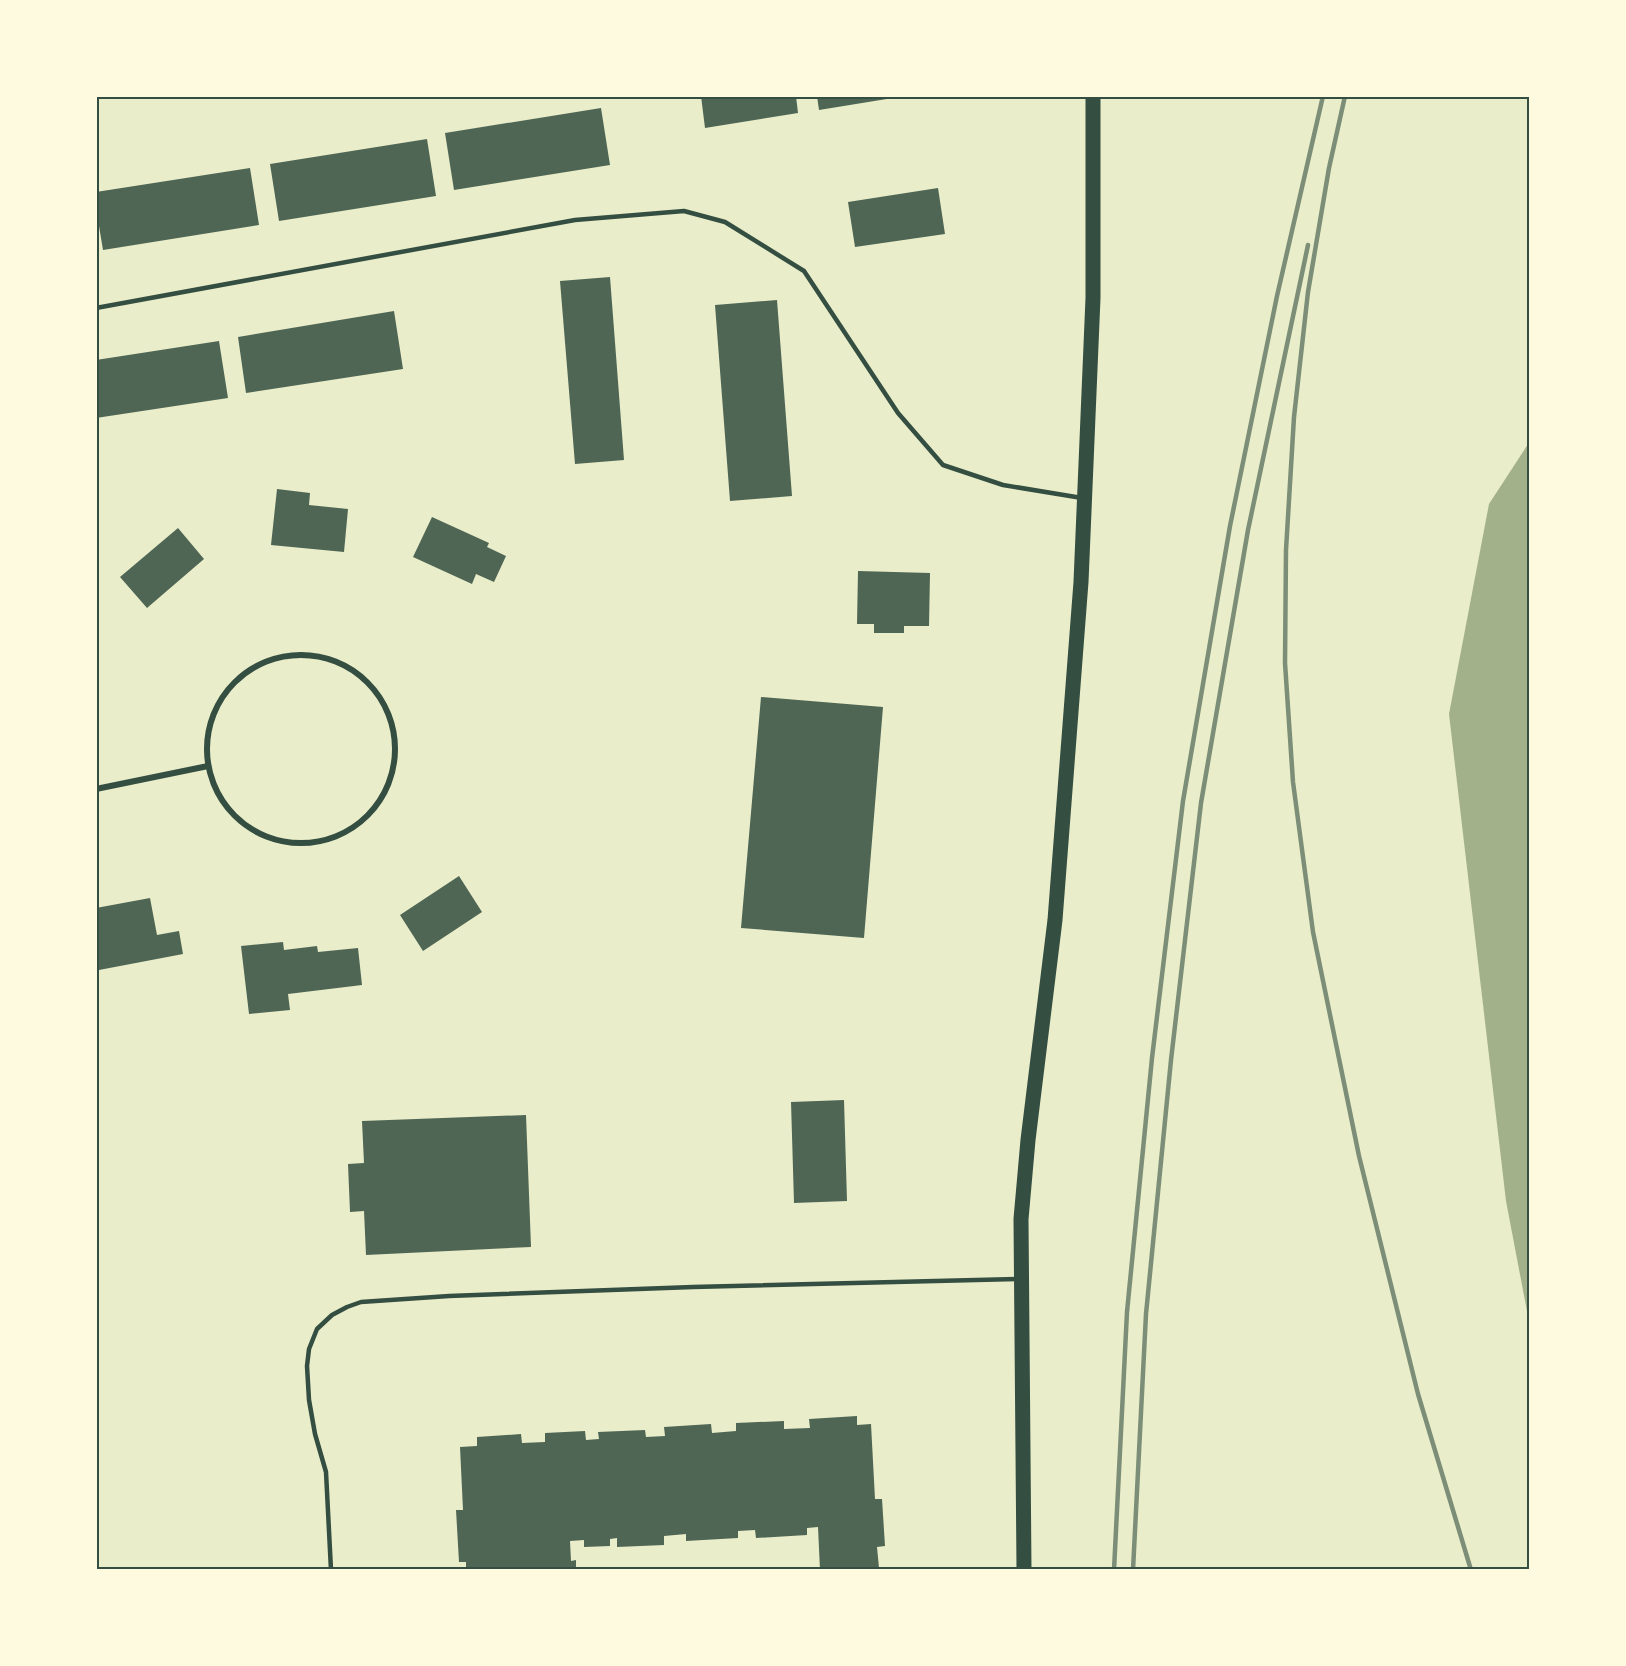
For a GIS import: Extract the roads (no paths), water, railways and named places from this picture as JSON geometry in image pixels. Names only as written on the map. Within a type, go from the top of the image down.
[{"type":"main road","points":[[1024,1570],[1022,1208],[1055,920],[1081,582],[1093,298],[1093,96]]},
{"type":"street","points":[[313,655],[342,663],[366,680],[384,704],[394,732],[394,764],[383,795],[362,821],[334,837],[301,843],[269,838],[241,822],[219,797],[208,766],[207,737],[215,709],[232,684],[256,666],[284,656],[313,655]]},
{"type":"street","points":[[96,789],[208,766]]},
{"type":"lane","points":[[96,308],[574,220],[684,211],[725,222],[804,271],[898,413],[943,465],[1003,485],[1084,498]]},
{"type":"lane","points":[[331,1570],[326,1472],[315,1434],[309,1401],[307,1366],[309,1349],[317,1329],[332,1315],[347,1307],[361,1302],[379,1300],[496,1294],[1021,1279]]},
{"type":"railway","points":[[1114,1570],[1127,1312],[1152,1058],[1183,801],[1230,526],[1277,296],[1323,96]]},
{"type":"railway","points":[[1345,96],[1329,168],[1308,292],[1294,417],[1286,550],[1285,663],[1293,782],[1313,932],[1359,1156],[1418,1394],[1471,1570]]},
{"type":"railway","points":[[1133,1570],[1146,1314],[1171,1060],[1201,803],[1248,530],[1308,245]]}]
